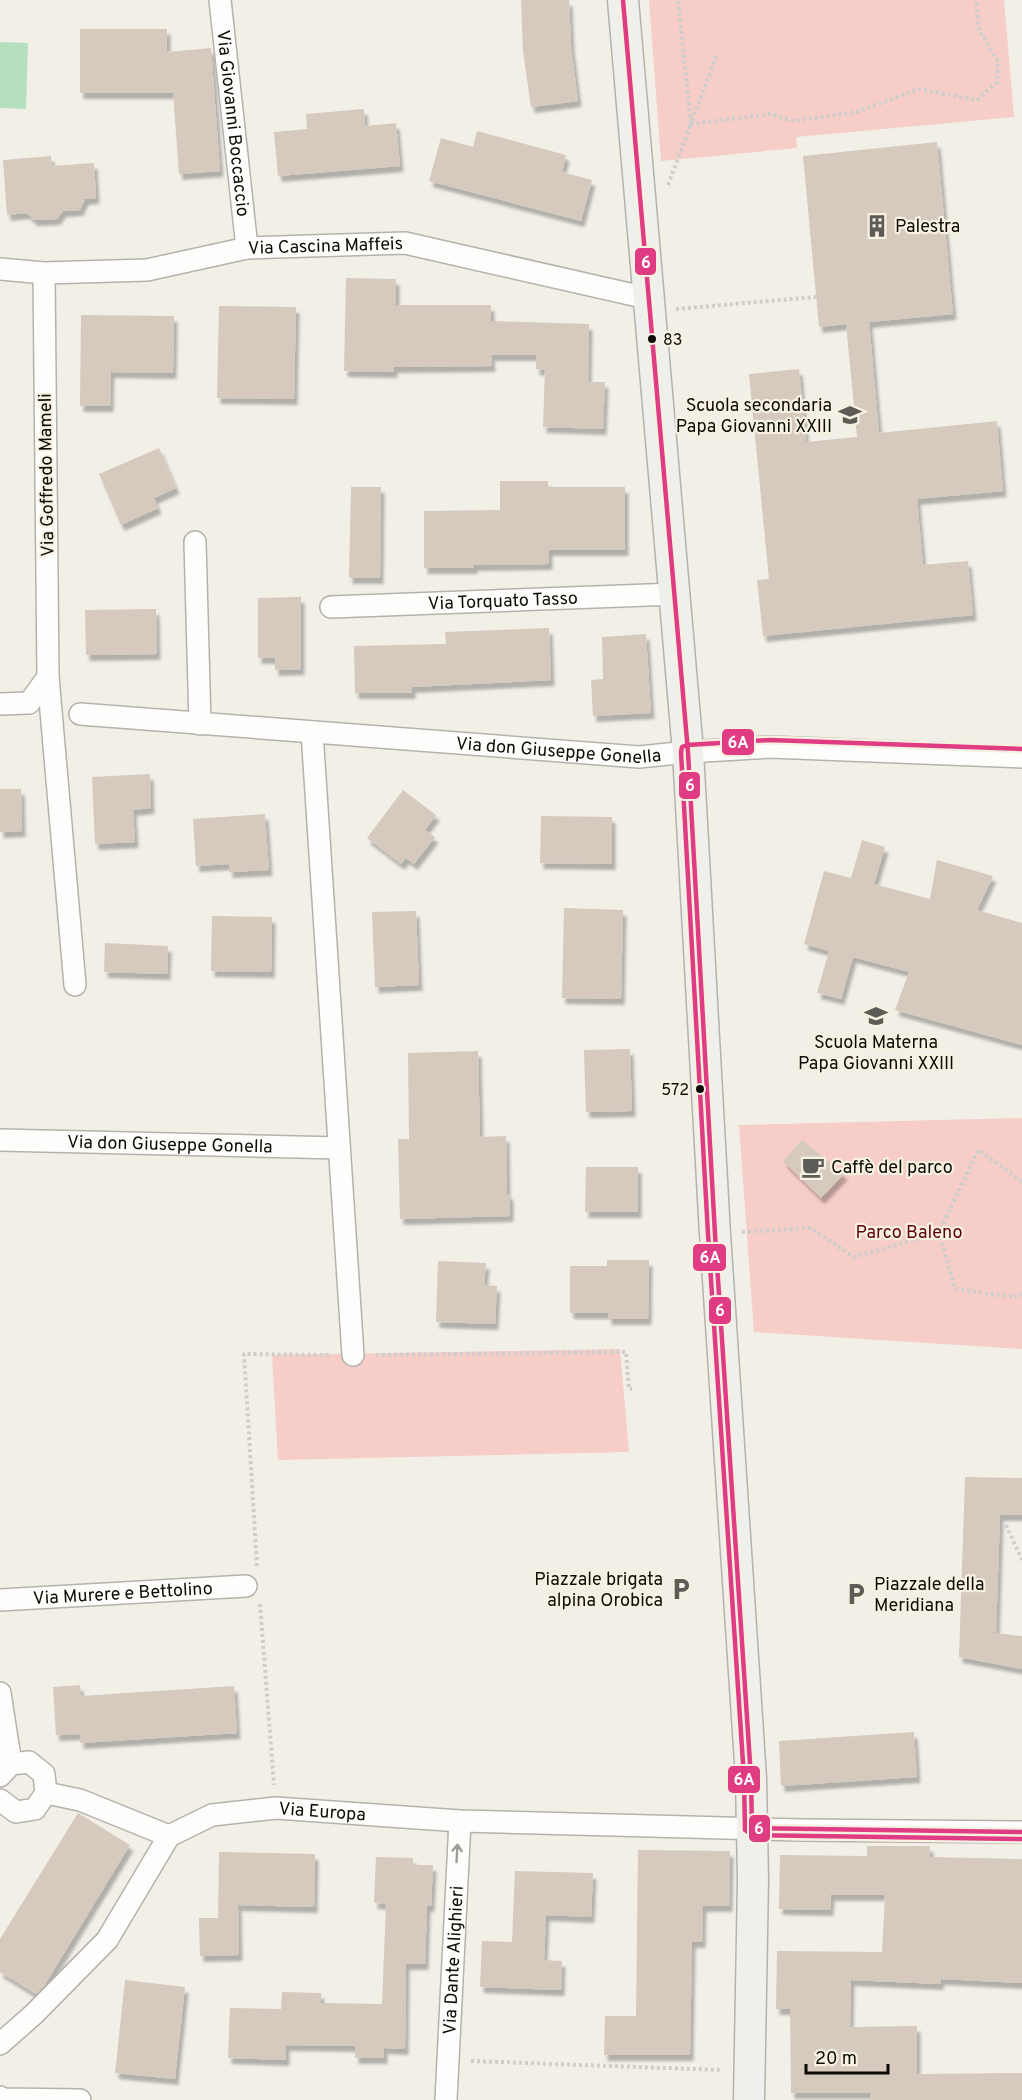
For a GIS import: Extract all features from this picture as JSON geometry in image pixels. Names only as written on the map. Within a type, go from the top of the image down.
[{"type":"street","name":"Via Giovanni Boccaccio","points":[[220,0],[247,248]]},
{"type":"street","points":[[623,0],[688,752],[715,1234],[751,1778],[753,1880],[749,2086]]},
{"type":"street","name":"Via Cascina Maffeis","points":[[0,269],[44,273],[147,270],[247,248],[405,243],[648,305]]},
{"type":"street","name":"Via Goffredo Mameli","points":[[44,273],[48,677],[75,986]]},
{"type":"street","points":[[195,542],[200,724]]},
{"type":"street","name":"Via Torquato Tasso","points":[[331,607],[675,594]]},
{"type":"street","points":[[0,704],[29,703],[48,677]]},
{"type":"street","name":"Via don Giuseppe Gonella","points":[[80,714],[639,757],[770,747],[1022,757]]},
{"type":"street","points":[[312,732],[353,1355]]},
{"type":"street","name":"Via don Giuseppe Gonella","points":[[0,1140],[339,1148]]},
{"type":"street","name":"Via Murere e Bettolino","points":[[0,1600],[254,1586]]},
{"type":"street","points":[[0,1693],[5,1770],[29,1762],[44,1774],[46,1793],[34,1809],[16,1812],[0,1800]]},
{"type":"street","points":[[0,2044],[34,2014],[107,1940],[169,1836],[80,1800],[46,1793]]},
{"type":"street","name":"Via Europa","points":[[169,1836],[212,1815],[276,1808],[460,1821],[1022,1832]]},
{"type":"street","name":"Via Dante Alighieri","points":[[446,2100],[457,1844],[460,1821]]},
{"type":"street","points":[[0,2097],[80,2100]]},
{"type":"path","points":[[678,0],[691,124]]},
{"type":"path","points":[[691,124],[771,114],[794,120],[856,112],[920,89],[977,100],[997,82],[998,61],[979,30],[976,0]]},
{"type":"path","points":[[668,187],[716,56]]},
{"type":"path","points":[[648,305],[816,297]]},
{"type":"path","points":[[1022,1181],[978,1150],[939,1233],[955,1289],[1013,1297],[1022,1294]]},
{"type":"path","points":[[715,1234],[810,1228],[854,1257],[939,1233]]},
{"type":"path","points":[[276,1808],[254,1586],[244,1354],[626,1352],[629,1389],[632,1389]]},
{"type":"path","points":[[1006,1525],[1022,1560]]},
{"type":"path","points":[[449,2060],[749,2086]]},
{"type":"green space","points":[[649,0],[1004,0],[1014,117],[796,137],[797,148],[661,161]]},
{"type":"green space","name":"Parco Baleno","points":[[1022,1118],[1022,1349],[754,1332],[739,1125]]},
{"type":"green space","points":[[620,1349],[629,1452],[278,1460],[272,1355]]},
{"type":"shaded area","points":[[0,42],[28,43],[26,109],[0,108]]},
{"type":"building","points":[[521,0],[569,0],[571,46],[578,101],[531,107],[523,51]]},
{"type":"building","points":[[80,29],[167,29],[167,52],[211,48],[220,171],[179,174],[173,93],[80,93]]},
{"type":"building","points":[[364,109],[365,126],[396,123],[400,166],[278,176],[274,132],[307,129],[306,114]]},
{"type":"building","points":[[477,131],[566,155],[562,172],[592,180],[581,221],[429,181],[441,138],[473,147]]},
{"type":"building","points":[[937,142],[953,314],[869,322],[879,433],[997,421],[1003,491],[917,499],[923,565],[968,561],[973,615],[763,636],[757,580],[769,579],[749,374],[799,369],[806,442],[857,437],[846,324],[819,327],[803,156]]},
{"type":"building","points":[[51,156],[52,166],[94,163],[96,198],[85,199],[80,210],[63,211],[57,219],[34,220],[27,213],[7,215],[3,160]]},
{"type":"building","points":[[346,278],[396,279],[396,305],[491,305],[491,321],[589,324],[588,382],[605,382],[603,429],[543,427],[545,370],[536,369],[536,355],[491,355],[492,366],[394,367],[394,372],[344,371]]},
{"type":"building","points":[[219,306],[296,307],[294,399],[217,398]]},
{"type":"building","points":[[81,315],[174,316],[173,373],[111,372],[110,406],[80,406]]},
{"type":"building","points":[[159,448],[176,488],[154,498],[158,508],[121,525],[99,474]]},
{"type":"building","points":[[500,481],[548,481],[548,487],[625,487],[625,550],[549,550],[549,564],[424,568],[424,511],[500,510]]},
{"type":"building","points":[[351,487],[381,487],[380,578],[349,578]]},
{"type":"building","points":[[301,597],[301,669],[275,670],[275,658],[258,658],[258,598]]},
{"type":"building","points":[[156,609],[157,654],[86,655],[85,610]]},
{"type":"building","points":[[549,628],[551,680],[412,687],[412,693],[355,693],[354,646],[446,644],[445,632]]},
{"type":"building","points":[[646,634],[651,713],[593,716],[591,680],[603,679],[602,637]]},
{"type":"building","points":[[150,774],[151,808],[133,810],[135,842],[95,844],[92,777]]},
{"type":"building","points":[[0,789],[21,789],[22,831],[0,832]]},
{"type":"building","points":[[403,790],[436,815],[425,830],[435,837],[414,864],[406,858],[401,864],[367,838]]},
{"type":"building","points":[[265,814],[269,870],[229,872],[229,864],[196,866],[193,819]]},
{"type":"building","points":[[541,816],[612,817],[612,864],[540,863]]},
{"type":"building","points":[[862,840],[885,847],[874,884],[930,899],[937,860],[993,876],[977,910],[1022,923],[1022,1045],[895,1010],[909,972],[853,957],[841,999],[817,993],[829,951],[804,944],[824,871],[851,878]]},
{"type":"building","points":[[564,908],[623,910],[621,999],[562,998]]},
{"type":"building","points":[[416,911],[419,985],[375,987],[372,912]]},
{"type":"building","points":[[212,916],[272,917],[271,972],[211,971]]},
{"type":"building","points":[[105,943],[168,946],[167,974],[104,972]]},
{"type":"building","points":[[630,1049],[632,1111],[586,1112],[584,1050]]},
{"type":"building","points":[[478,1051],[480,1137],[506,1136],[507,1194],[510,1194],[510,1216],[400,1219],[398,1139],[409,1139],[408,1053]]},
{"type":"building","name":"Caffè del parco","points":[[802,1140],[844,1174],[821,1198],[783,1161]]},
{"type":"building","points":[[586,1167],[638,1167],[638,1212],[585,1212]]},
{"type":"building","points":[[607,1260],[649,1260],[648,1319],[608,1319],[608,1313],[570,1313],[570,1266],[607,1266]]},
{"type":"building","points":[[438,1261],[486,1263],[484,1285],[497,1286],[495,1324],[436,1322]]},
{"type":"building","points":[[965,1477],[1022,1478],[1022,1515],[1000,1515],[996,1633],[1022,1636],[1022,1669],[959,1657]]},
{"type":"building","points":[[80,1685],[81,1696],[234,1686],[237,1733],[80,1743],[80,1734],[56,1735],[53,1687]]},
{"type":"building","points":[[914,1732],[917,1777],[781,1786],[779,1741]]},
{"type":"building","points":[[78,1813],[130,1845],[44,1986],[36,1994],[0,1972],[0,1939]]},
{"type":"building","points":[[867,1846],[930,1846],[930,1857],[1022,1859],[1022,1983],[941,1979],[940,1984],[851,1980],[850,2027],[917,2026],[917,2074],[1022,2073],[1022,2100],[870,2100],[870,2093],[791,2093],[790,2009],[776,2009],[777,1951],[882,1952],[885,1895],[831,1895],[830,1910],[779,1909],[780,1855],[867,1856]]},
{"type":"building","points":[[638,1850],[730,1851],[729,1906],[703,1906],[702,1942],[692,1942],[690,2055],[604,2055],[605,2016],[636,2016]]},
{"type":"building","points":[[219,1852],[315,1854],[314,1907],[238,1905],[239,1955],[200,1956],[199,1918],[218,1918]]},
{"type":"building","points":[[376,1857],[413,1858],[413,1865],[433,1865],[431,1906],[427,1906],[425,1964],[406,1964],[405,2049],[384,2048],[384,2058],[355,2058],[355,2046],[286,2045],[286,2060],[228,2058],[230,2008],[281,2009],[282,1992],[321,1993],[321,2003],[382,2004],[386,1904],[374,1903]]},
{"type":"building","points":[[515,1871],[593,1873],[591,1917],[546,1915],[544,1960],[562,1961],[561,1990],[480,1987],[482,1941],[512,1942]]},
{"type":"building","points":[[125,1980],[185,1987],[175,2079],[115,2073]]},
{"type":"transit line","name":"6","points":[[623,0],[688,752],[715,1234],[751,1778],[752,1828],[1022,1832]]},
{"type":"transit line","name":"6A","points":[[1022,749],[770,740],[687,745],[682,747],[681,752],[708,1234],[744,1778],[745,1830],[752,1835],[1022,1839]]},
{"type":"place","name":"Palestra","points":[[877,226]]},
{"type":"place","name":"83","points":[[652,339]]},
{"type":"place","name":"Scuola secondaria Papa Giovanni XXIII","points":[[850,415]]},
{"type":"place","name":"Scuola Materna Papa Giovanni XXIII","points":[[876,1016]]},
{"type":"place","name":"572","points":[[700,1089]]},
{"type":"place","name":"Caffè del parco","points":[[813,1167]]},
{"type":"place","name":"Piazzale brigata alpina Orobica","points":[[681,1589]]},
{"type":"place","name":"Piazzale della Meridiana","points":[[856,1594]]}]
